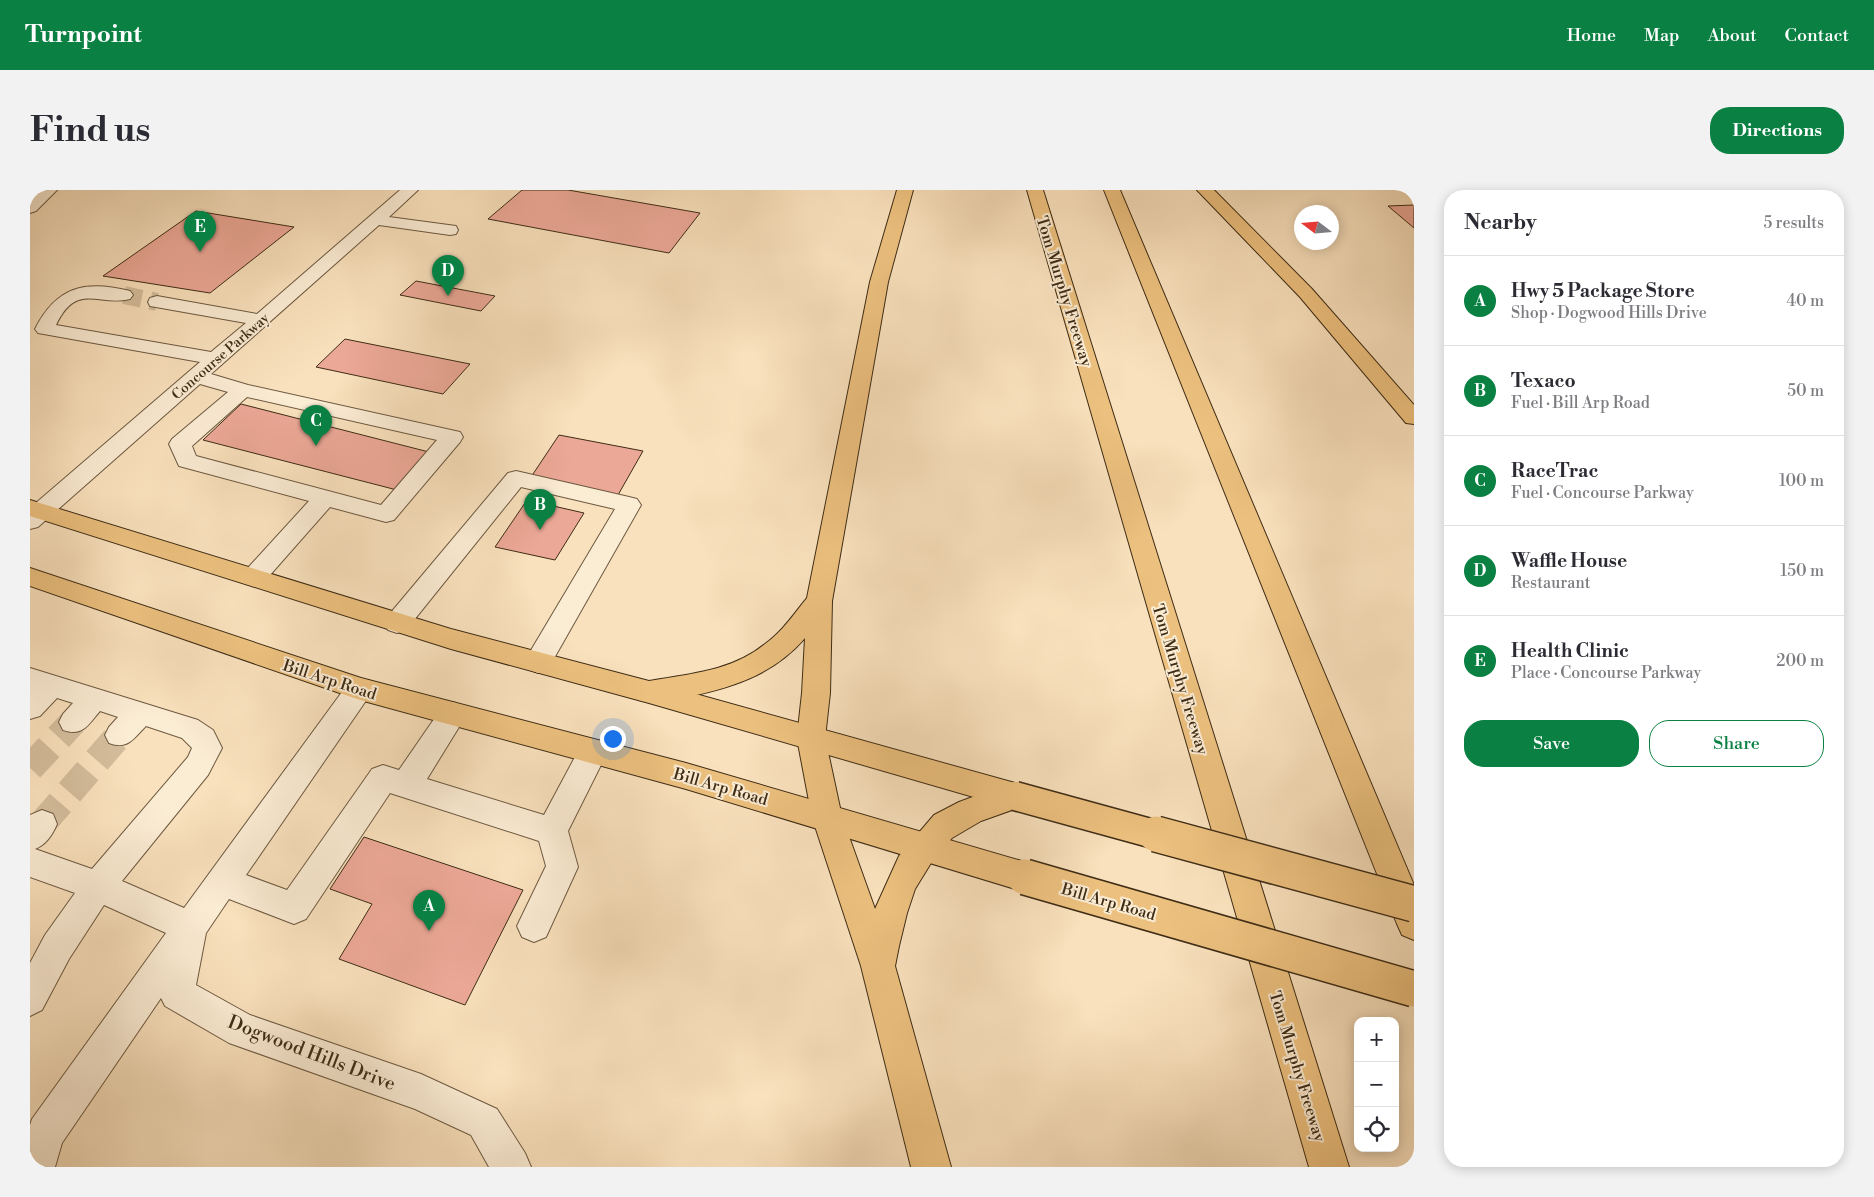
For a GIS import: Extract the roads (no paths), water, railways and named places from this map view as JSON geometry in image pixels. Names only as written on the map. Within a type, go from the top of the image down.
[{"type":"main road","points":[[905,190],[880,282],[819,601],[816,693],[811,738],[827,817],[878,966],[931,1167]]},
{"type":"main road","name":"Tom Murphy Freeway","points":[[1034,190],[1215,795],[1329,1167]]},
{"type":"main road","points":[[1112,190],[1414,924]]},
{"type":"main road","points":[[1205,190],[1306,293],[1414,418]]},
{"type":"main road","points":[[34,514],[254,577],[397,623],[1015,796],[1414,904]]},
{"type":"main road","name":"Bill Arp Road","points":[[30,577],[101,603],[360,689],[686,776],[1025,877],[1414,989]]},
{"type":"main road","points":[[649,692],[715,680],[748,670],[774,652],[795,632],[819,601]]},
{"type":"main road","points":[[878,966],[886,925],[894,898],[908,869],[924,846],[944,826],[979,807],[1015,796]]},
{"type":"street","points":[[30,208],[49,190]]},
{"type":"street","name":"Concourse Parkway","points":[[34,514],[410,190]]},
{"type":"street","points":[[376,220],[450,230]]},
{"type":"street","points":[[124,295],[99,292],[72,295],[52,313],[45,329],[216,359]]},
{"type":"street","points":[[158,302],[261,320]]},
{"type":"street","points":[[196,376],[243,390],[452,437],[386,514],[187,461],[180,444],[243,390]]},
{"type":"street","points":[[397,623],[516,478],[629,505],[538,662]]},
{"type":"street","points":[[254,577],[325,498]]},
{"type":"street","points":[[30,708],[40,683],[195,731],[204,737],[207,748],[198,766],[98,886],[57,947],[30,998]]},
{"type":"street","name":"Dogwood Hills Drive","points":[[360,689],[190,927],[177,994],[242,1030],[421,1093],[484,1122],[511,1167]]},
{"type":"street","points":[[73,722],[94,699]]},
{"type":"street","points":[[120,735],[140,713]]},
{"type":"street","points":[[406,786],[453,714]]},
{"type":"street","points":[[534,926],[562,866],[552,832],[593,751]]},
{"type":"street","points":[[223,882],[294,908],[383,778],[552,832]]},
{"type":"street","points":[[30,862],[98,886],[190,927],[46,1133],[35,1167]]},
{"type":"tunnel","points":[[124,295],[157,302]]},
{"type":"tunnel","points":[[30,768],[73,722]]},
{"type":"tunnel","points":[[42,824],[119,735]]},
{"type":"place","name":"Health Clinic","points":[[200,252]]},
{"type":"place","name":"Waffle House","points":[[448,296]]},
{"type":"place","name":"RaceTrac","points":[[316,446]]},
{"type":"place","name":"Texaco","points":[[540,530]]},
{"type":"place","name":"Hwy 5 Package Store","points":[[429,931]]}]
